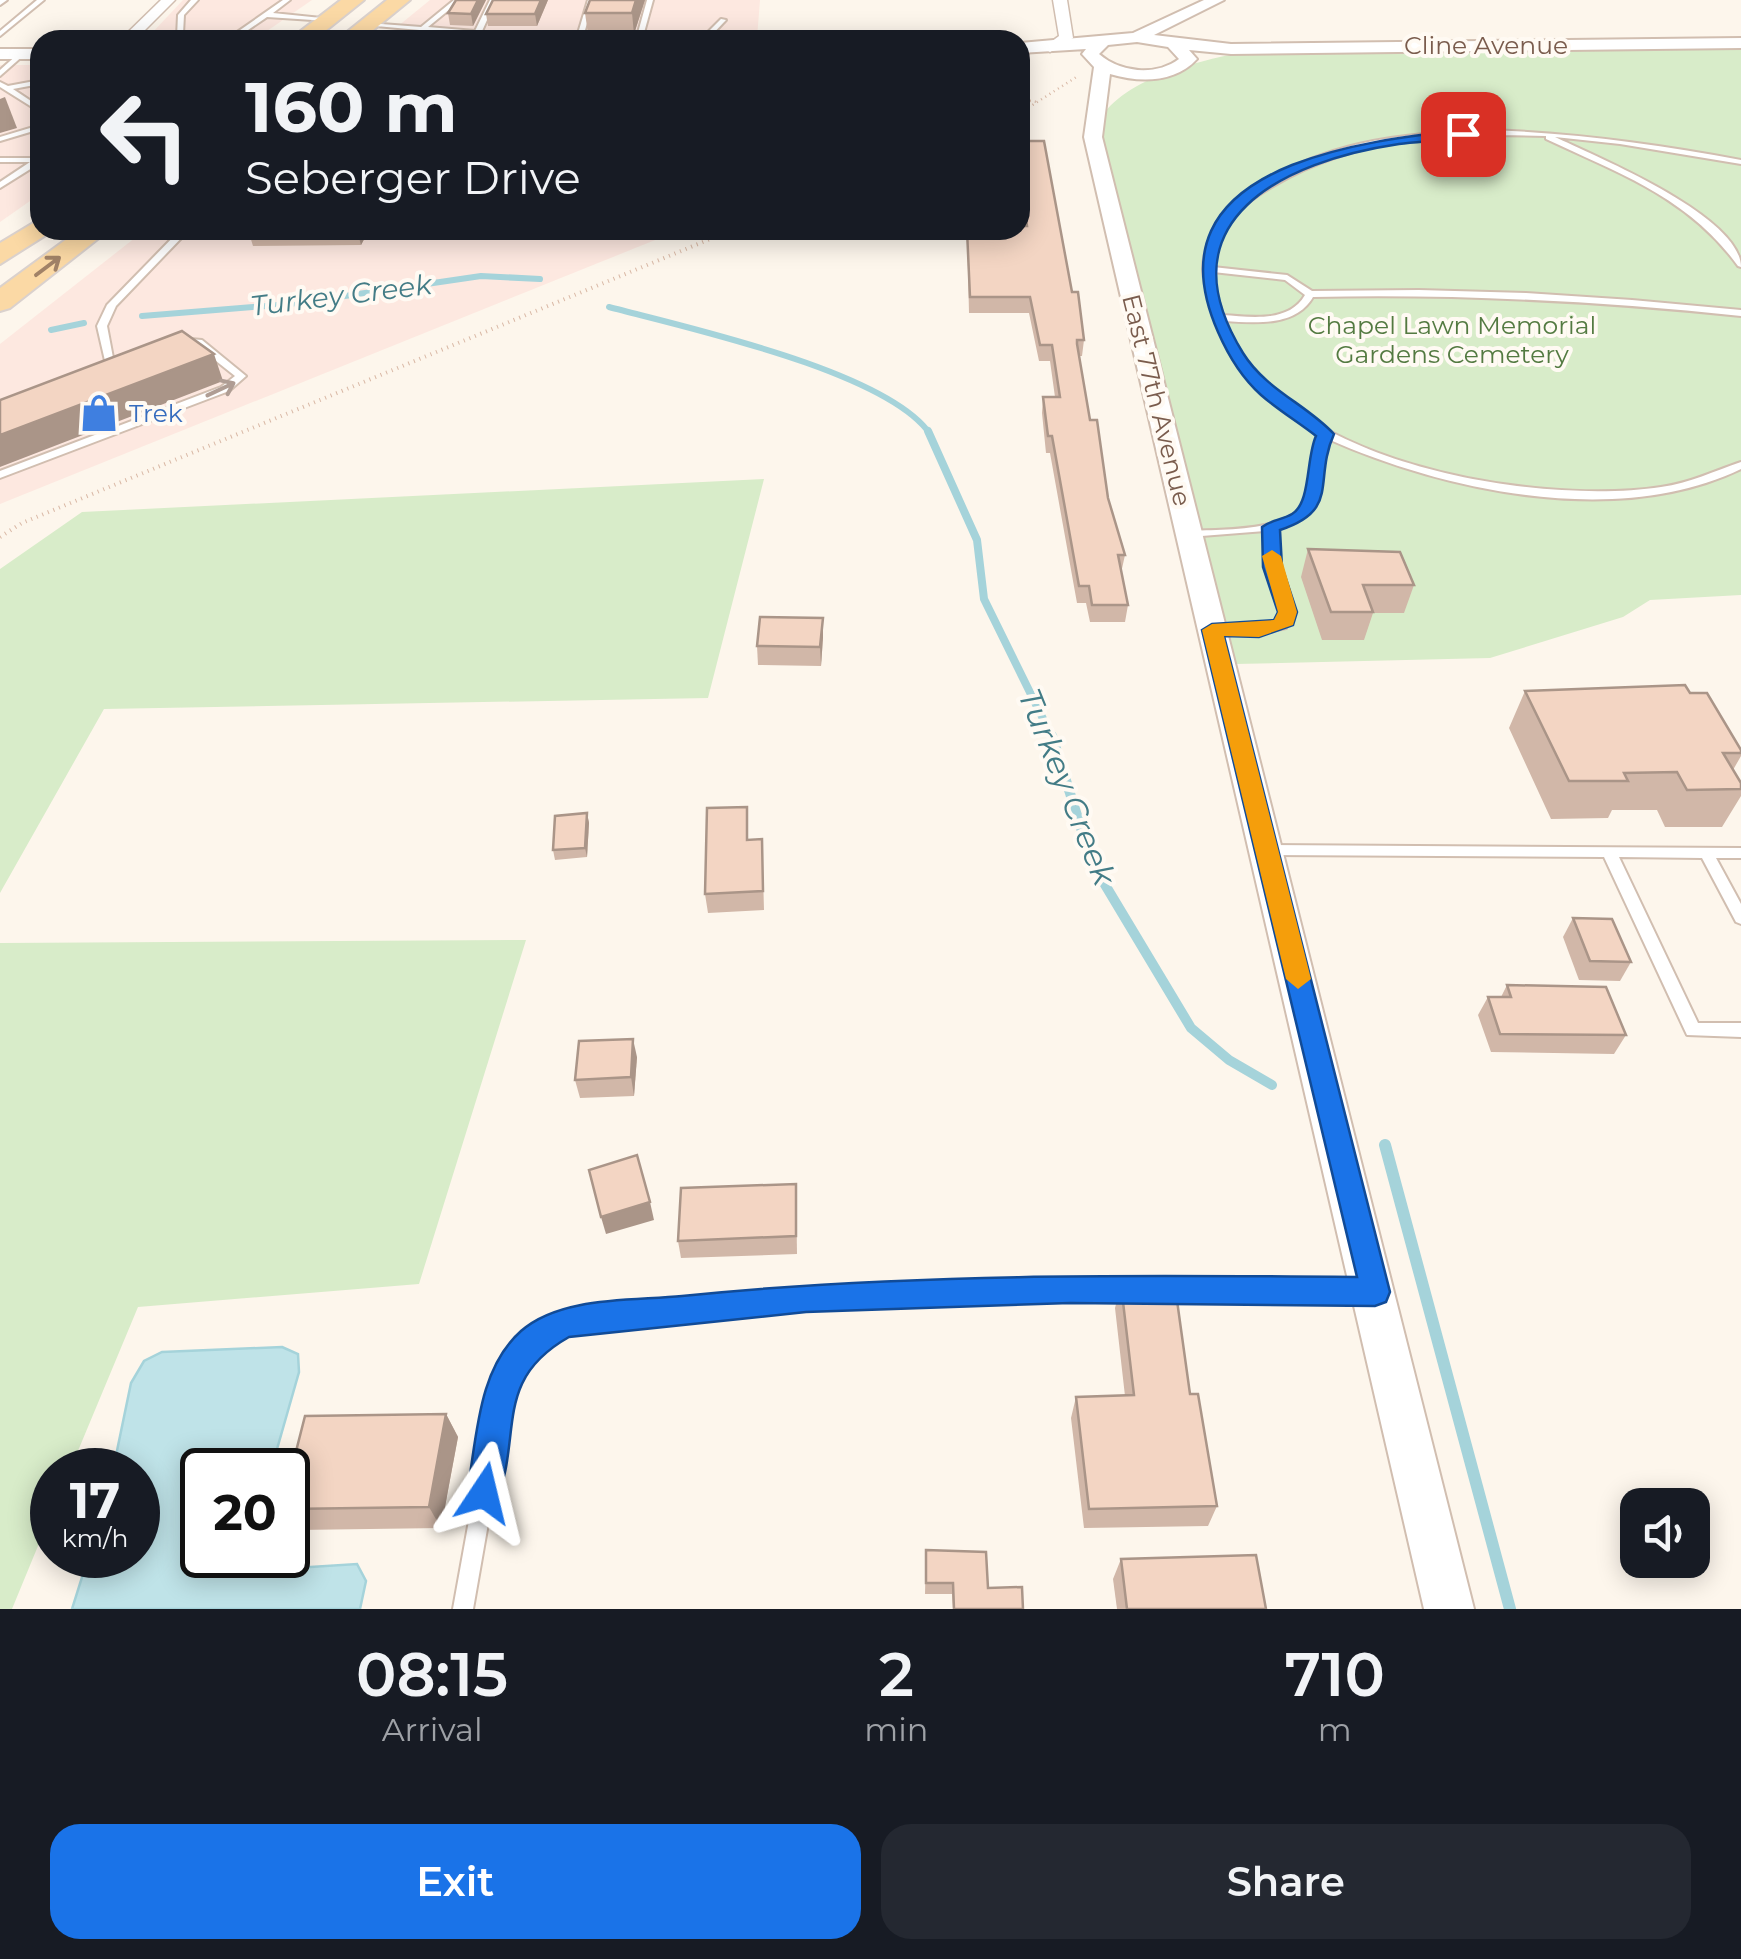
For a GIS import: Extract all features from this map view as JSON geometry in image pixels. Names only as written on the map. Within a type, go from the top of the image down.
[{"type":"main road","points":[[313,30],[354,0]]},
{"type":"main road","points":[[361,30],[400,0]]},
{"type":"main road","points":[[0,256],[30,234]]},
{"type":"main road","points":[[0,302],[83,240]]},
{"type":"street","points":[[140,30],[168,0]]},
{"type":"street","points":[[1050,48],[1066,38],[1060,0]]},
{"type":"street","points":[[1030,48],[1138,37],[1216,0]]},
{"type":"street","points":[[1187,12],[1172,43],[1184,49],[1189,59]]},
{"type":"street","points":[[1067,28],[1101,42]]},
{"type":"street","name":"Cline Avenue","points":[[1138,37],[1231,49],[1741,43]]},
{"type":"street","name":"East 77th Avenue","points":[[1101,42],[1090,54],[1099,64],[1100,100],[1091,122],[1093,137],[1449,1609]]},
{"type":"street","points":[[1050,48],[1145,74]]},
{"type":"street","name":"Cline Avenue","points":[[1145,74],[1175,69],[1189,59],[1231,49]]},
{"type":"street","points":[[0,54],[30,54]]},
{"type":"street","points":[[1100,100],[1145,74]]},
{"type":"lane","points":[[0,34],[40,0]]},
{"type":"lane","points":[[180,30],[181,15],[195,0]]},
{"type":"lane","points":[[244,30],[287,0]]},
{"type":"lane","points":[[422,29],[458,0]]},
{"type":"lane","points":[[479,30],[493,0]]},
{"type":"lane","points":[[582,30],[591,0]]},
{"type":"lane","points":[[642,30],[650,0]]},
{"type":"lane","points":[[266,14],[328,18]]},
{"type":"lane","points":[[712,30],[723,20]]},
{"type":"lane","points":[[368,25],[429,30]]},
{"type":"lane","points":[[0,74],[30,55]]},
{"type":"lane","points":[[3,86],[30,83]]},
{"type":"lane","points":[[3,86],[30,104]]},
{"type":"lane","points":[[0,139],[30,131]]},
{"type":"lane","points":[[1741,162],[1625,141],[1544,134],[1463,134],[1395,140],[1295,168],[1246,198],[1222,221],[1207,269],[1220,318],[1236,354],[1265,390],[1325,434],[1420,472],[1490,487],[1570,496],[1649,492],[1722,476],[1741,465]]},
{"type":"lane","points":[[1544,134],[1631,175],[1688,210],[1730,245],[1741,264]]},
{"type":"lane","points":[[0,160],[30,160]]},
{"type":"lane","points":[[2,184],[30,166]]},
{"type":"lane","points":[[109,363],[102,326],[112,304],[174,240]]},
{"type":"lane","points":[[1207,269],[1286,278],[1310,294],[1499,292],[1595,296],[1741,313]]},
{"type":"lane","points":[[1220,318],[1286,316],[1304,307],[1310,294]]},
{"type":"lane","points":[[0,476],[238,381],[239,370],[190,340],[162,345]]},
{"type":"lane","points":[[91,370],[122,358]]},
{"type":"lane","points":[[1189,534],[1271,527],[1302,517],[1314,498],[1316,455],[1325,434]]},
{"type":"lane","points":[[1212,630],[1259,630],[1282,625],[1288,612],[1272,567],[1271,527]]},
{"type":"lane","points":[[1267,850],[1741,853]]},
{"type":"lane","points":[[1706,853],[1741,918]]},
{"type":"lane","points":[[1610,854],[1693,1030],[1741,1030]]},
{"type":"lane","points":[[463,1609],[504,1378],[532,1341],[565,1323],[824,1297],[1070,1288],[1375,1292]]},
{"type":"path","points":[[0,537],[22,523],[708,240]]},
{"type":"shaded area","points":[[183,0],[312,0],[268,30],[155,30]]},
{"type":"shaded area","points":[[430,0],[760,0],[758,30],[393,30]]},
{"type":"shaded area","points":[[0,65],[30,65],[30,201],[0,222]]},
{"type":"shaded area","points":[[132,240],[655,240],[0,504],[0,344]]},
{"type":"green space","name":"Chapel Lawn Memorial Gardens Cemetery","points":[[1741,47],[1741,595],[1650,600],[1623,617],[1490,658],[1235,664],[1101,130],[1100,120],[1111,105],[1127,92],[1167,72],[1252,51]]},
{"type":"green space","points":[[764,479],[708,698],[104,709],[0,893],[0,569],[82,512]]},
{"type":"green space","points":[[526,940],[419,1284],[138,1307],[79,1448],[30,1448],[30,1565],[12,1609],[0,1609],[0,943]]},
{"type":"water","points":[[282,1347],[298,1354],[299,1372],[277,1448],[180,1448],[180,1578],[310,1578],[310,1567],[357,1564],[366,1581],[360,1609],[72,1609],[82,1578],[160,1578],[160,1448],[118,1448],[131,1383],[144,1361],[162,1352]]},
{"type":"building","points":[[456,0],[478,0],[471,14],[448,13]]},
{"type":"building","points":[[493,0],[541,0],[535,14],[486,14]]},
{"type":"building","points":[[590,0],[636,0],[632,13],[585,13]]},
{"type":"building","points":[[1030,141],[1044,141],[1072,292],[1078,292],[1084,340],[1077,340],[1077,344],[1090,420],[1097,420],[1108,498],[1125,555],[1118,555],[1128,605],[1092,605],[1089,586],[1079,586],[1043,397],[1060,397],[1052,345],[1040,345],[1030,297],[970,297],[967,240],[1030,240]]},
{"type":"building","points":[[182,331],[214,354],[0,435],[0,400]]},
{"type":"building","points":[[1308,549],[1400,552],[1414,585],[1363,585],[1373,612],[1331,612]]},
{"type":"building","points":[[760,617],[823,618],[820,647],[757,646]]},
{"type":"building","points":[[1685,685],[1690,693],[1707,693],[1741,750],[1723,753],[1741,789],[1687,790],[1677,772],[1624,773],[1628,781],[1569,781],[1525,691]]},
{"type":"building","points":[[747,807],[747,840],[762,839],[763,891],[705,894],[707,808]]},
{"type":"building","points":[[587,813],[585,848],[553,850],[555,816]]},
{"type":"building","points":[[1573,918],[1612,919],[1631,962],[1590,961]]},
{"type":"building","points":[[1507,985],[1606,987],[1626,1035],[1500,1034],[1488,997],[1511,997]]},
{"type":"building","points":[[633,1039],[631,1077],[575,1080],[579,1041]]},
{"type":"building","points":[[637,1155],[650,1202],[601,1217],[589,1170]]},
{"type":"building","points":[[796,1184],[796,1236],[678,1241],[681,1188]]},
{"type":"building","points":[[1121,1285],[1175,1286],[1190,1394],[1198,1394],[1217,1506],[1089,1509],[1076,1397],[1134,1395]]},
{"type":"building","points":[[446,1414],[429,1507],[310,1509],[310,1448],[297,1448],[305,1416]]},
{"type":"building","points":[[926,1550],[986,1552],[988,1588],[1022,1587],[1023,1609],[954,1609],[953,1583],[926,1583]]},
{"type":"building","points":[[1256,1555],[1266,1609],[1127,1609],[1121,1559]]},
{"type":"waterway","name":"Turkey Creek","points":[[142,316],[290,304],[481,276],[540,279]]},
{"type":"waterway","name":"Turkey Creek","points":[[609,307],[732,339],[829,371],[907,411],[929,433]]},
{"type":"waterway","name":"Turkey Creek","points":[[51,330],[84,323]]},
{"type":"waterway","name":"Turkey Creek","points":[[929,433],[977,540],[984,599],[1053,739]]},
{"type":"waterway","name":"Turkey Creek","points":[[1053,739],[1092,863],[1191,1028],[1229,1060],[1272,1085]]},
{"type":"waterway","name":"Turkey Creek","points":[[1385,1145],[1510,1609]]},
{"type":"slow traffic","points":[[1272,556],[1272,567],[1288,612],[1282,625],[1259,630],[1212,630],[1298,979]]},
{"type":"place","name":"Trek","points":[[99,413]]},
{"type":"route","points":[[484,1493],[504,1378],[532,1341],[565,1323],[806,1298],[1070,1288],[1375,1292],[1212,630],[1259,630],[1282,625],[1288,612],[1272,567],[1271,527],[1302,517],[1314,498],[1316,455],[1325,434],[1298,418],[1265,390],[1236,354],[1211,299],[1207,269],[1211,246],[1222,221],[1246,198],[1295,168],[1395,140],[1463,134]]}]
